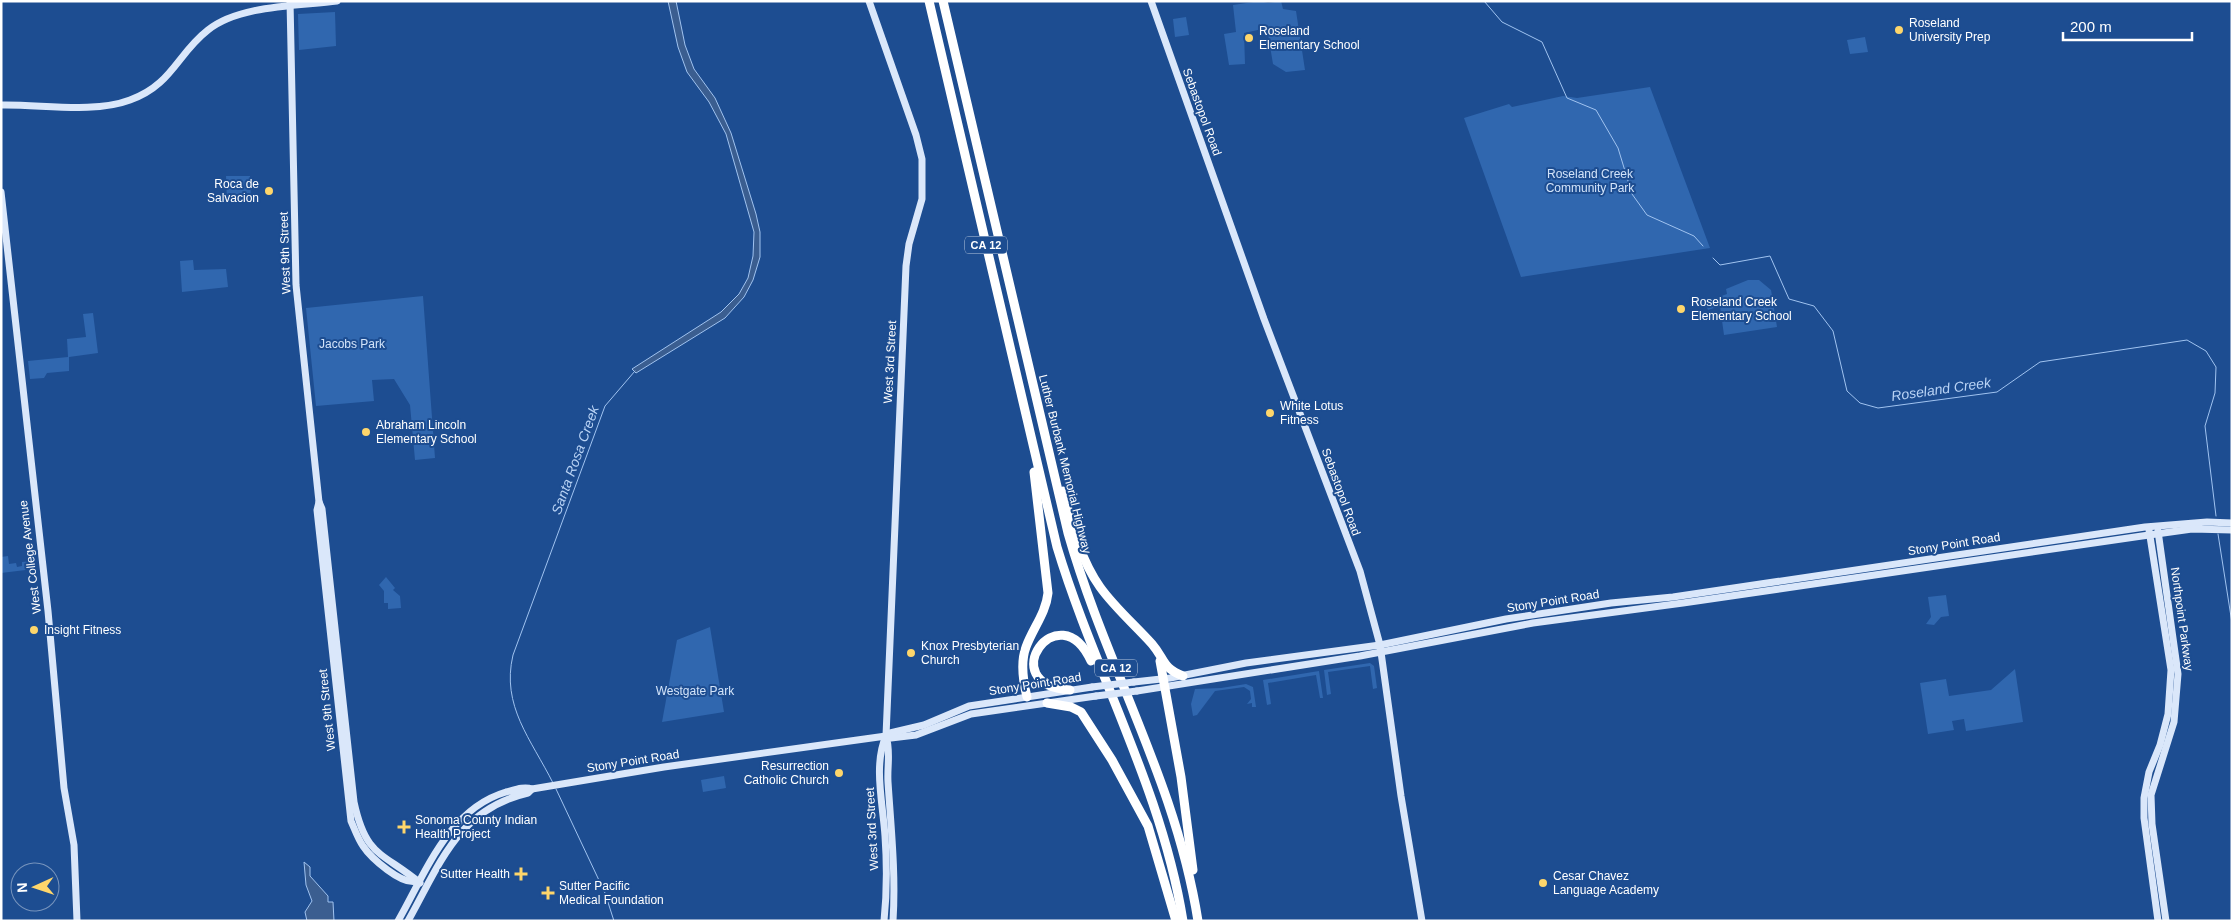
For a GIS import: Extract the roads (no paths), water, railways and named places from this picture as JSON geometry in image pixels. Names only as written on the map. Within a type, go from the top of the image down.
[{"type":"highway","points":[[924,1],[941,54]]},
{"type":"highway","name":"Luther Burbank Memorial Highway","points":[[929,1],[1031,437],[1066,575],[1083,627],[1124,726],[1160,822],[1175,877],[1183,921]]},
{"type":"highway","name":"Luther Burbank Memorial Highway","points":[[944,1],[1041,422],[1078,568],[1101,631],[1166,791],[1183,851],[1197,917]]},
{"type":"highway","points":[[950,1],[955,52]]},
{"type":"highway","points":[[1041,422],[1088,567],[1109,599],[1155,648],[1166,667],[1182,676]]},
{"type":"highway","points":[[1027,697],[1023,671],[1024,656],[1044,611],[1048,592],[1031,437]]},
{"type":"highway","points":[[1141,633],[1159,660],[1164,683],[1183,788],[1197,917]]},
{"type":"highway","points":[[1070,690],[1049,687],[1040,680],[1035,672],[1035,653],[1040,645],[1051,637],[1067,636],[1084,646],[1107,697],[1124,726]]},
{"type":"highway","points":[[1047,703],[1071,707],[1083,714],[1116,767],[1140,808],[1150,831],[1176,921]]},
{"type":"main road","points":[[1,105],[89,107],[115,105],[128,101],[150,92],[160,84],[194,43],[220,22],[243,13],[290,4],[337,1]]},
{"type":"main road","name":"West 3rd Street","points":[[869,1],[918,141],[923,172],[921,204],[910,239],[906,266],[886,736],[889,745],[888,779],[893,834],[893,921]]},
{"type":"main road","name":"Sebastopol Road","points":[[1151,1],[1267,325],[1360,571],[1381,648],[1401,796],[1422,921]]},
{"type":"main road","name":"West 9th Street","points":[[290,4],[296,285],[319,502],[317,510],[351,821],[358,838],[373,858],[408,882],[418,882]]},
{"type":"main road","name":"West College Avenue","points":[[1,192],[48,612],[64,788],[74,845],[77,921]]},
{"type":"main road","name":"Stony Point Road","points":[[886,736],[891,738],[916,735],[965,716],[1137,691],[1182,676],[1246,663],[1439,641],[1533,623],[2150,535],[2158,530],[2207,522],[2232,523]]},
{"type":"main road","name":"Stony Point Road","points":[[398,921],[440,845],[469,813],[500,794],[527,788],[532,789],[886,736],[890,733],[924,726],[965,707],[1092,687],[1134,682],[1164,683],[1381,648],[1522,616],[1612,603],[1674,598],[2148,527],[2158,530],[2232,530]]},
{"type":"main road","name":"Northpoint Parkway","points":[[2148,527],[2170,670],[2168,714],[2149,772],[2144,798],[2144,825],[2158,921]]},
{"type":"main road","name":"Northpoint Parkway","points":[[2158,530],[2178,674],[2174,722],[2151,795],[2152,824],[2166,921]]},
{"type":"main road","points":[[1439,641],[1442,635],[1458,630]]},
{"type":"main road","name":"West 3rd Street","points":[[884,921],[886,864],[880,778],[882,745],[886,736]]},
{"type":"main road","name":"Stony Point Road","points":[[408,921],[446,851],[465,826],[490,807],[528,793],[532,789]]},
{"type":"waterway","name":"Roseland Creek","points":[[1484,1],[1502,22],[1542,42],[1567,98],[1596,110],[1618,148],[1632,194],[1647,215],[1694,236],[1703,246]]},
{"type":"waterway","name":"Roseland Creek","points":[[1713,258],[1720,265],[1770,256],[1789,299],[1814,306],[1833,331],[1847,391],[1860,403],[1878,408],[1997,392],[2040,362],[2187,340],[2206,351],[2216,367],[2215,393],[2205,426],[2216,516]]},
{"type":"waterway","name":"Santa Rosa Creek","points":[[553,783],[520,722],[511,690],[510,673],[513,655],[605,406],[635,371]]},
{"type":"waterway","name":"Roseland Creek","points":[[2218,534],[2232,623]]},
{"type":"waterway","name":"Santa Rosa Creek","points":[[556,789],[605,893],[614,921]]},
{"type":"place","name":"Roseland University Prep","points":[[1899,30]]},
{"type":"place","name":"Roseland Elementary School","points":[[1249,38]]},
{"type":"place","name":"Roca de Salvacion","points":[[269,191]]},
{"type":"place","name":"Roseland Creek Elementary School","points":[[1681,309]]},
{"type":"place","name":"White Lotus Fitness","points":[[1270,413]]},
{"type":"place","name":"Abraham Lincoln Elementary School","points":[[366,432]]},
{"type":"place","name":"Insight Fitness","points":[[34,630]]},
{"type":"place","name":"Knox Presbyterian Church","points":[[911,653]]},
{"type":"place","name":"Resurrection Catholic Church","points":[[839,773]]},
{"type":"place","name":"Sonoma County Indian Health Project","points":[[404,827]]},
{"type":"place","name":"Sutter Health","points":[[521,874]]},
{"type":"place","name":"Cesar Chavez Language Academy","points":[[1543,883]]},
{"type":"place","name":"Sutter Pacific Medical Foundation","points":[[548,893]]},
{"type":"park label","name":"Roseland Creek Community Park","points":[[1590,181]]},
{"type":"park label","name":"Jacobs Park","points":[[352,344]]},
{"type":"park label","name":"Westgate Park","points":[[695,691]]}]
